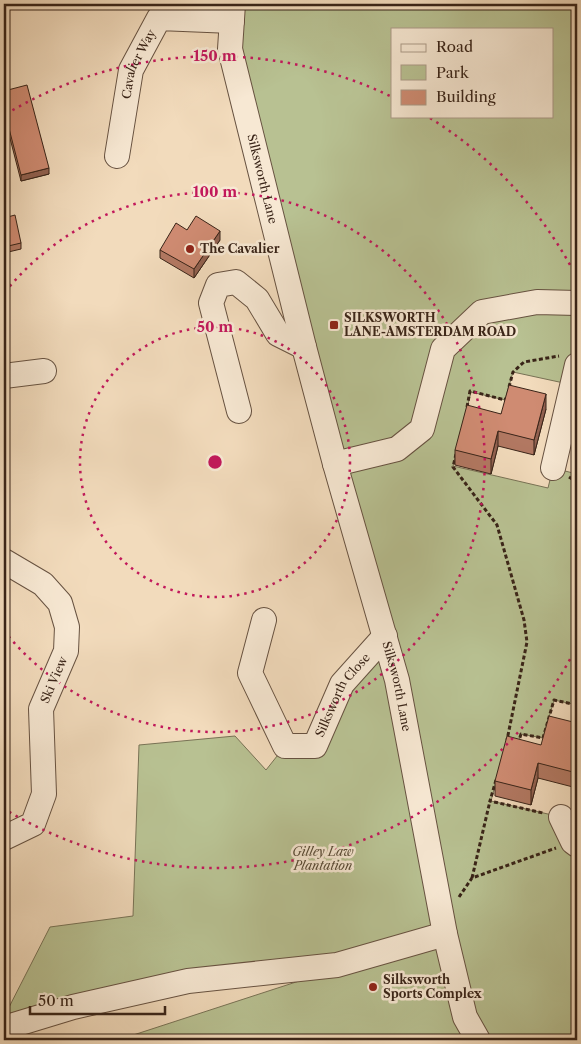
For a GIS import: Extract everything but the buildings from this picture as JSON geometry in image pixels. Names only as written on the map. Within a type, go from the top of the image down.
[{"type":"street","name":"Cavalier Way","points":[[117,156],[131,70],[159,18],[233,12]]},
{"type":"street","name":"Silksworth Lane","points":[[233,12],[230,49],[304,347],[335,464],[397,680],[445,934],[465,1017],[478,1040]]},
{"type":"street","points":[[239,411],[211,303],[218,285],[236,282],[257,299],[278,334],[304,347]]},
{"type":"street","points":[[335,464],[397,449],[422,429],[444,349],[482,312],[537,302],[577,303]]},
{"type":"street","points":[[553,468],[573,360]]},
{"type":"street","points":[[4,376],[44,371]]},
{"type":"street","name":"Ski View","points":[[4,562],[43,584],[60,603],[67,627],[66,651],[41,709],[44,794],[33,824],[4,838]]},
{"type":"street","name":"Silksworth Close","points":[[264,620],[250,672],[285,746],[315,746],[342,684],[385,636]]},
{"type":"street","points":[[561,817],[575,844]]},
{"type":"street","points":[[4,1028],[73,1007],[188,981],[337,965],[445,934]]},
{"type":"path","points":[[466,410],[470,391],[506,400],[513,372],[524,362],[573,360]]},
{"type":"path","points":[[458,448],[453,467],[496,525],[524,620],[527,642],[506,745]]},
{"type":"path","points":[[512,746],[517,748],[521,734],[543,738],[554,700],[577,705]]},
{"type":"path","points":[[457,902],[460,893],[472,878],[498,773]]},
{"type":"path","points":[[490,801],[561,817]]},
{"type":"path","points":[[472,878],[575,844]]},
{"type":"green space","name":"Gilley Law Plantation","points":[[233,4],[577,4],[577,365],[573,385],[513,372],[505,400],[471,392],[453,466],[548,488],[553,468],[577,474],[577,705],[554,700],[543,738],[521,734],[517,748],[506,745],[491,801],[561,817],[577,845],[577,1040],[118,1040],[422,941],[4,1017],[50,927],[133,916],[139,745],[235,736],[266,770],[285,746],[315,746],[385,636],[230,49]]},
{"type":"place","name":"The Cavalier","points":[[190,249]]},
{"type":"place","name":"SILKSWORTH LANE-AMSTERDAM ROAD","points":[[334,325]]},
{"type":"place","name":"Silksworth Sports Complex","points":[[373,987]]}]
